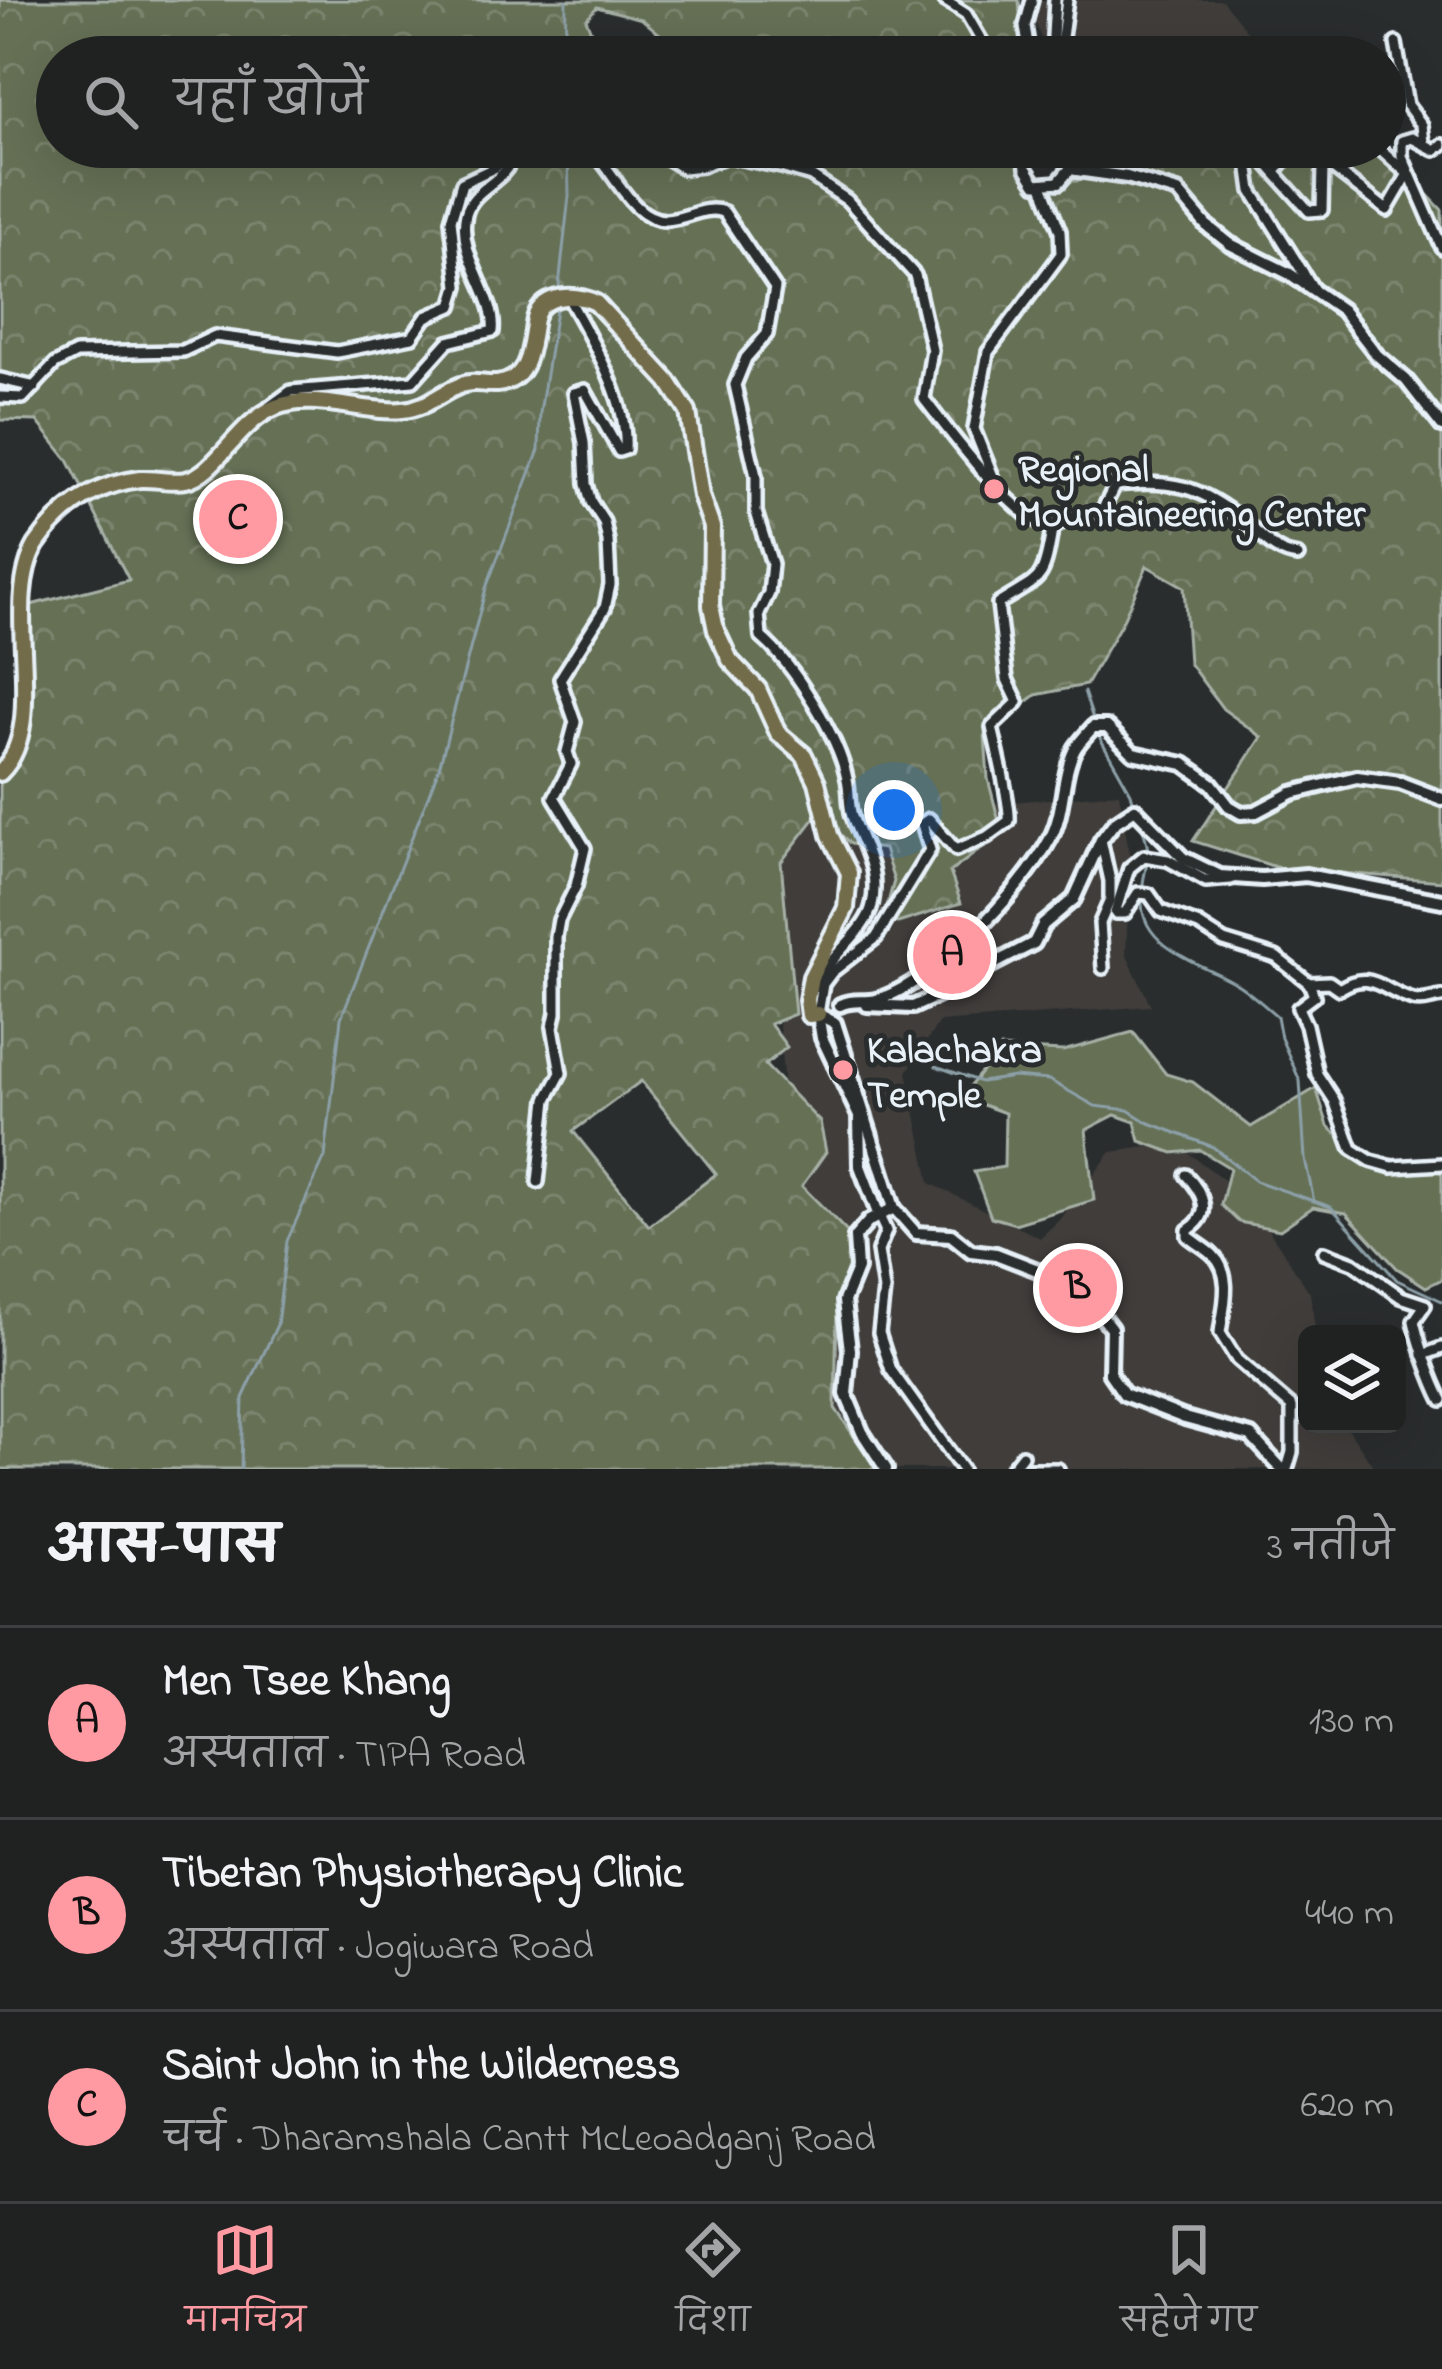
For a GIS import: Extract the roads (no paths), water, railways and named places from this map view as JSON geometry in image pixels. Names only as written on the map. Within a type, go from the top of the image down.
[{"type":"main road","points":[[0,773],[16,756],[20,722],[23,574],[34,547],[76,500],[95,489],[135,479],[188,480],[213,465],[243,426],[290,403],[402,411],[426,406],[474,381],[499,384],[516,376],[527,360],[535,318],[562,297],[582,296],[596,303],[668,381],[688,412],[701,496],[712,527],[711,606],[716,630],[730,660],[758,689],[778,733],[803,755],[818,782],[830,835],[849,873],[846,908],[811,976],[807,1010],[809,1015],[818,1014]]},
{"type":"street","points":[[944,0],[967,14],[979,36]]},
{"type":"street","points":[[1027,36],[1032,0]]},
{"type":"street","points":[[1053,36],[1055,0]]},
{"type":"street","points":[[1061,36],[1067,0]]},
{"type":"street","points":[[1406,99],[1422,125],[1424,142]]},
{"type":"street","points":[[1406,139],[1412,137],[1435,150],[1442,145]]},
{"type":"street","points":[[0,397],[23,398],[55,364],[76,353],[183,351],[215,336],[337,352],[412,338],[426,317],[452,305],[458,286],[452,220],[462,183],[494,168]]},
{"type":"street","points":[[261,416],[291,391],[412,381],[448,342],[493,331],[495,315],[468,250],[466,211],[486,184],[507,168]]},
{"type":"street","points":[[605,168],[640,211],[663,220],[713,208],[724,212],[776,288],[767,334],[746,358],[735,385],[756,476],[756,512],[772,563],[770,593],[759,614],[761,638],[782,655],[815,707],[847,776],[851,812],[874,869],[871,910],[818,979],[812,1000],[814,1012],[835,1023],[894,1208],[916,1233],[950,1235],[971,1251],[996,1254],[1040,1271],[1096,1310],[1111,1328],[1110,1374],[1124,1394],[1185,1418],[1251,1436],[1285,1469],[1292,1452],[1292,1407],[1237,1360],[1220,1333],[1227,1297],[1222,1269],[1212,1254],[1188,1236],[1205,1213],[1203,1198],[1186,1175]]},
{"type":"street","points":[[784,168],[812,176],[847,200],[915,275],[932,350],[925,399],[967,457],[998,489],[1052,530]]},
{"type":"street","points":[[1026,168],[1036,184],[1042,185],[1059,182],[1070,169],[1178,192],[1230,244],[1290,274],[1342,310],[1376,355],[1406,380],[1442,426]]},
{"type":"street","points":[[1248,168],[1252,190],[1317,294]]},
{"type":"street","points":[[1271,168],[1316,213],[1324,202],[1323,168]]},
{"type":"street","points":[[1333,168],[1387,210],[1408,174]]},
{"type":"street","points":[[1401,168],[1408,174]]},
{"type":"street","points":[[1406,168],[1442,248]]},
{"type":"street","points":[[998,489],[974,428],[974,409],[988,352],[1061,254],[1060,231],[1042,185]]},
{"type":"street","points":[[538,1182],[547,1100],[561,1072],[553,1027],[556,937],[585,848],[554,797],[572,764],[568,752],[575,722],[560,680],[605,608],[610,585],[608,541],[586,484],[574,393],[585,390],[619,451],[625,449],[626,438],[612,386],[562,297]]},
{"type":"street","points":[[0,379],[36,386]]},
{"type":"street","points":[[962,1469],[892,1370],[879,1334],[884,1290],[878,1251],[886,1231],[860,1166],[859,1116],[822,1038],[818,1014],[823,984],[876,938],[930,850],[922,824],[929,819],[956,850],[987,837],[1009,820],[1011,807],[1002,786],[992,727],[1018,702],[1007,679],[998,604],[1032,587],[1045,570],[1052,530],[1066,519],[1102,511],[1115,485],[1165,480],[1223,506],[1276,552],[1298,556]]},
{"type":"street","points":[[818,1014],[848,1001],[877,1000],[912,983],[957,950],[1012,893],[1053,835],[1075,749],[1093,728],[1107,727],[1133,753],[1184,764],[1241,813],[1256,812],[1292,793],[1357,777],[1400,783],[1442,799]]},
{"type":"street","points":[[840,1005],[913,1007],[1034,943],[1043,925],[1074,899],[1114,823],[1138,810],[1149,827],[1183,858],[1232,878]]},
{"type":"street","points":[[1101,840],[1110,900],[1100,923],[1103,968]]},
{"type":"street","points":[[1442,901],[1306,874],[1206,881],[1168,860],[1148,857],[1129,868],[1115,913],[1125,913],[1145,893],[1161,911],[1293,967],[1314,996],[1298,1008],[1317,1074],[1334,1100],[1352,1149],[1393,1167],[1442,1164]]},
{"type":"street","points":[[1309,983],[1329,982],[1339,988],[1354,979],[1371,981],[1420,1003],[1442,997]]},
{"type":"street","points":[[886,1469],[849,1407],[850,1350],[844,1300],[857,1269],[856,1237],[894,1208]]},
{"type":"street","points":[[1324,1252],[1354,1263],[1401,1298],[1425,1305],[1414,1321],[1442,1400]]},
{"type":"street","points":[[1423,1355],[1442,1348]]},
{"type":"street","points":[[1011,1469],[1022,1455]]},
{"type":"street","points":[[1020,1469],[1058,1469]]},
{"type":"waterway","points":[[565,36],[566,0]]},
{"type":"waterway","points":[[558,295],[568,168]]},
{"type":"waterway","points":[[241,1469],[243,1398],[277,1325],[287,1241],[325,1157],[341,1018],[439,768],[486,588],[539,450],[557,304]]},
{"type":"waterway","points":[[1084,692],[1094,722]]},
{"type":"waterway","points":[[1100,738],[1134,804]]},
{"type":"waterway","points":[[1139,820],[1148,855],[1142,904],[1154,934],[1180,955],[1240,986],[1277,1016],[1300,1081],[1305,1159],[1314,1201]]},
{"type":"waterway","points":[[936,1066],[981,1082],[1014,1077],[1049,1080],[1095,1106],[1128,1110],[1213,1147],[1256,1181],[1331,1207],[1397,1280],[1442,1301]]},
{"type":"place","name":"Regional Mountaineering Center","points":[[994,489]]},
{"type":"place","name":"Saint John in the Wilderness","points":[[238,519]]},
{"type":"place","name":"Men Tsee Khang","points":[[952,955]]},
{"type":"place","name":"Kalachakra Temple","points":[[843,1070]]},
{"type":"place","name":"Tibetan Physiotherapy Clinic","points":[[1078,1288]]}]
